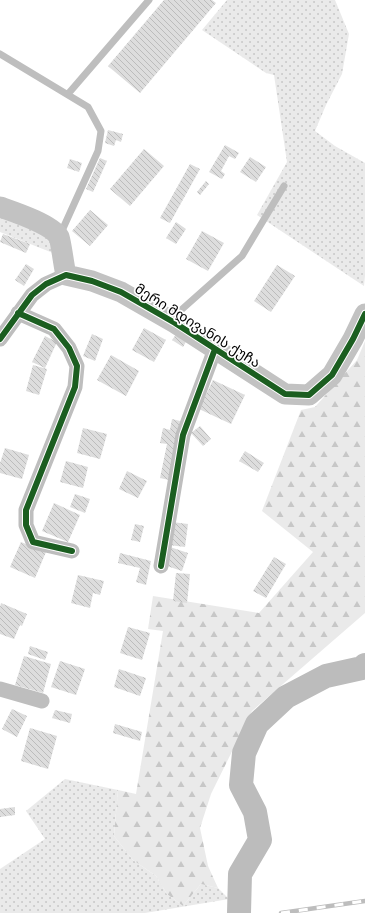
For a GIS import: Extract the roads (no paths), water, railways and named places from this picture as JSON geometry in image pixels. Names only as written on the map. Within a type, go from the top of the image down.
[{"type":"street","points":[[0,207],[48,226],[59,237],[66,275],[46,284],[32,295],[0,339]]},
{"type":"street","name":"მერი მდივანის ქუჩა","points":[[66,275],[92,281],[121,292],[169,320],[285,394],[309,395],[332,375],[353,339],[365,314]]},
{"type":"street","points":[[18,313],[54,329],[69,348],[77,366],[75,387],[26,510],[26,525],[34,542],[72,551]]},
{"type":"street","points":[[161,566],[183,435],[215,349]]},
{"type":"street","points":[[0,689],[42,701]]},
{"type":"lane","points":[[68,94],[149,0]]},
{"type":"lane","points":[[0,54],[88,107],[101,131],[98,151],[59,237]]},
{"type":"lane","points":[[169,320],[242,256],[284,186]]},
{"type":"waterway","points":[[239,913],[240,874],[260,840],[255,812],[241,785],[244,753],[257,724],[286,697],[326,676],[362,668],[365,665]]},
{"type":"railway","points":[[281,913],[365,901]]}]
